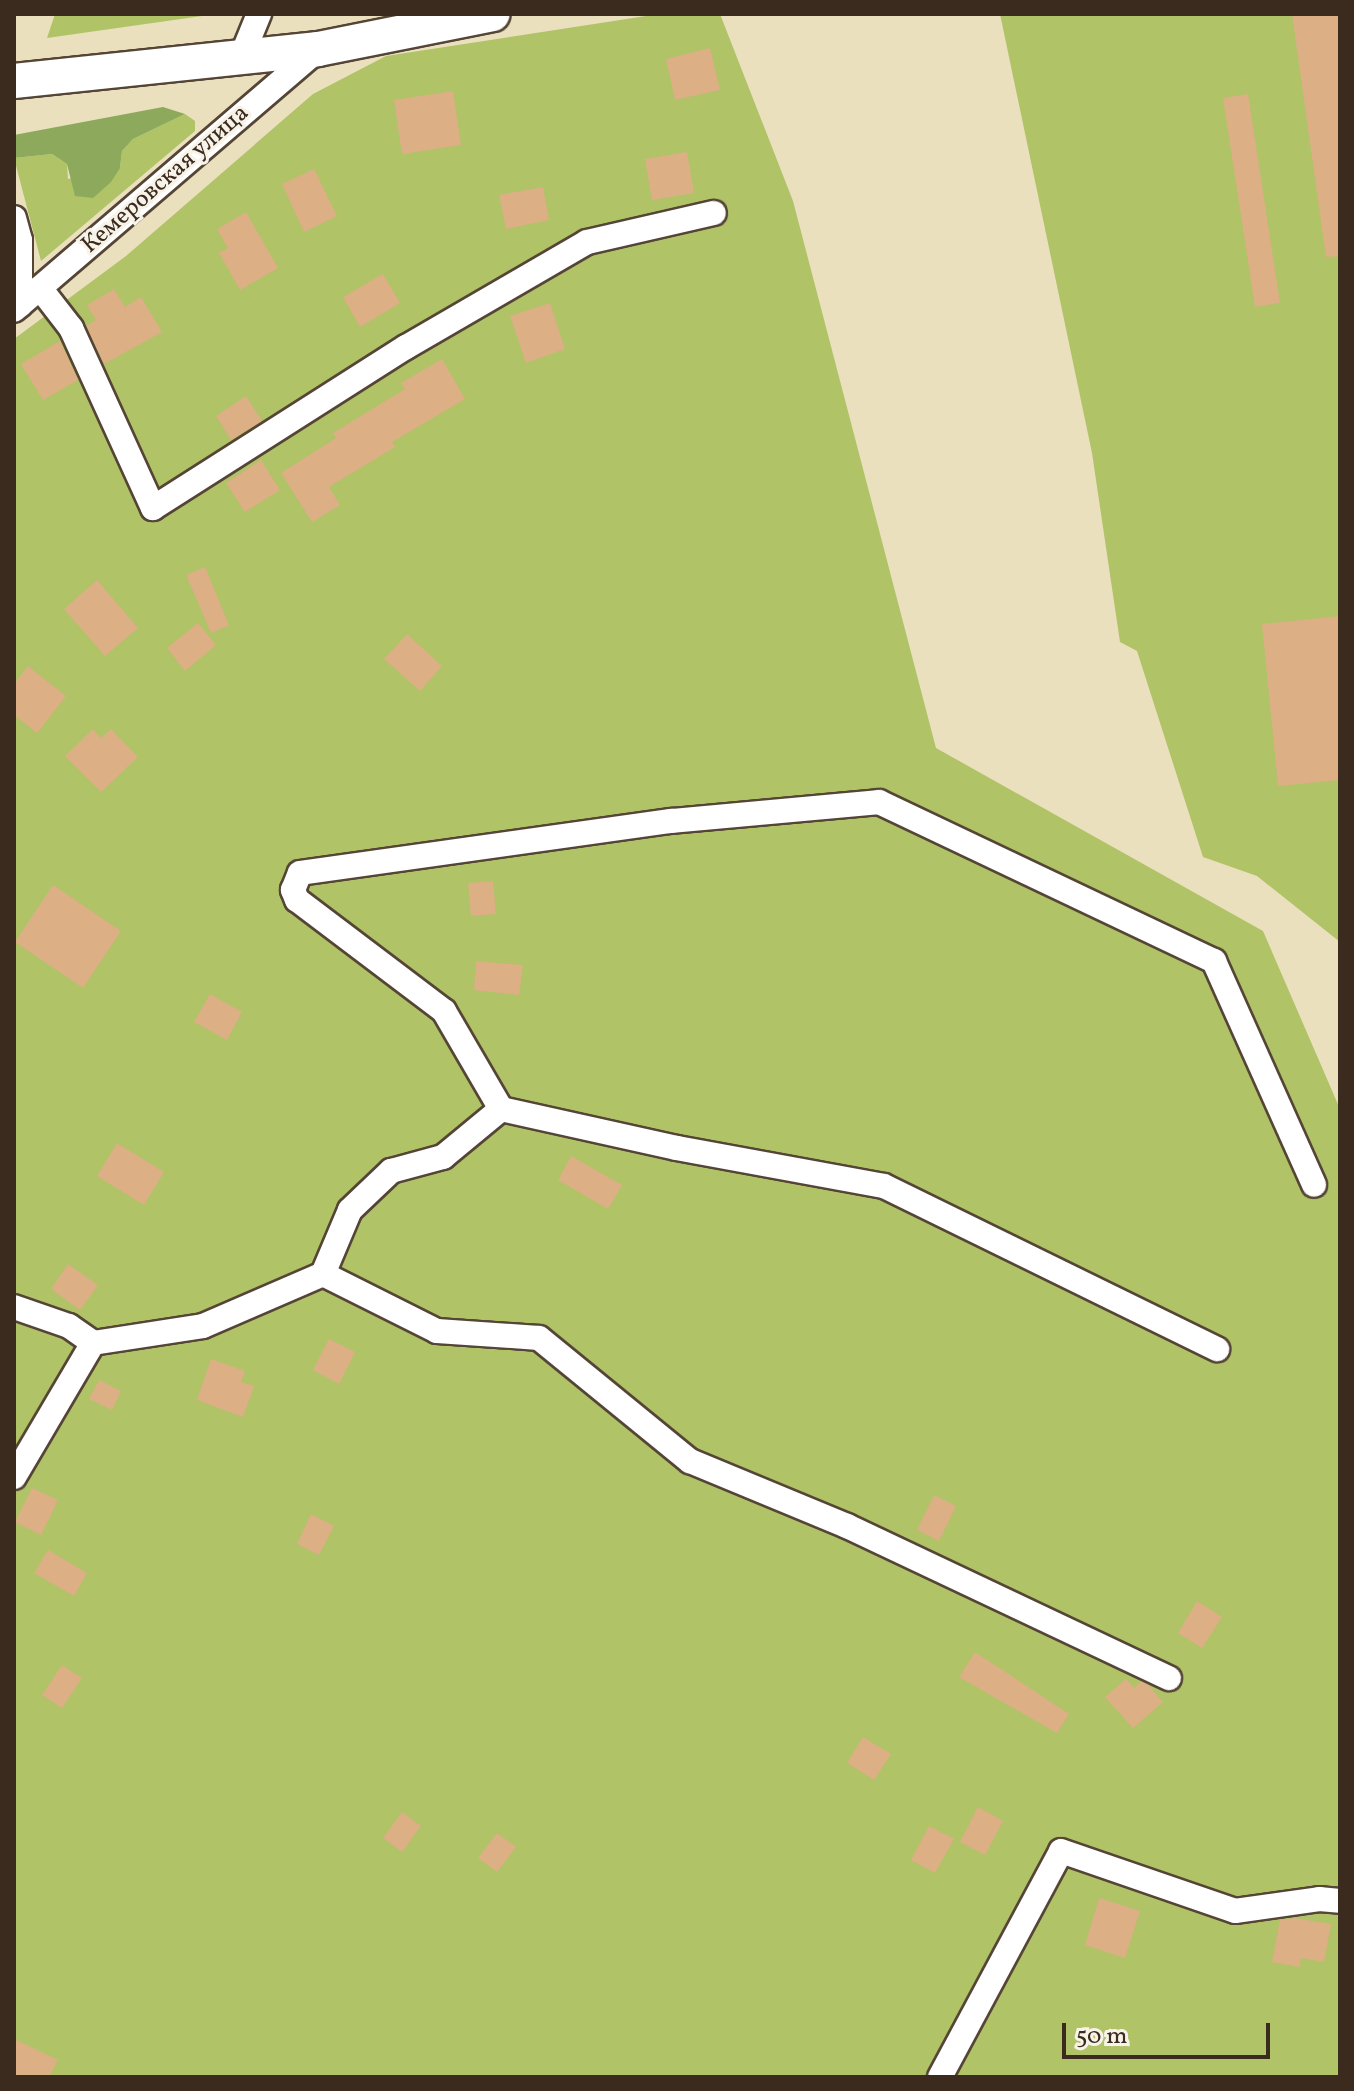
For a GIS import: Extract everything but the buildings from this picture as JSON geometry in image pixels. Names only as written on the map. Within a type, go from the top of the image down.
[{"type":"main road","name":"Кемеровская улица","points":[[14,81],[318,49],[493,14]]},
{"type":"street","points":[[241,58],[259,14]]},
{"type":"street","name":"Кемеровская улица","points":[[17,308],[318,49]]},
{"type":"street","points":[[40,288],[71,328],[153,508],[406,347],[587,242],[714,213]]},
{"type":"street","points":[[14,218],[20,240],[17,308]]},
{"type":"street","points":[[1217,1349],[884,1186],[677,1148],[501,1109],[444,1011],[297,900],[293,890],[300,873],[671,821],[879,802],[1214,961],[1314,1185]]},
{"type":"street","points":[[14,1307],[69,1326],[93,1343],[203,1326],[323,1274],[350,1210],[391,1171],[443,1157],[501,1109]]},
{"type":"street","points":[[323,1274],[437,1331],[539,1338],[690,1461],[847,1526],[1169,1678]]},
{"type":"street","points":[[14,1477],[93,1343]]},
{"type":"street","points":[[940,2077],[1061,1851],[1235,1911],[1319,1899],[1340,1901]]},
{"type":"green space","points":[[55,14],[216,14],[47,38]]},
{"type":"green space","points":[[659,14],[720,14],[793,201],[936,748],[1263,931],[1340,1109],[1340,2077],[14,2077],[14,339],[126,256],[313,94],[386,56]]},
{"type":"green space","points":[[1000,14],[1340,14],[1340,942],[1257,876],[1203,857],[1137,651],[1120,642],[1092,453]]},
{"type":"green space","points":[[163,107],[185,114],[133,139],[122,151],[120,168],[111,182],[93,198],[75,196],[67,164],[52,154],[14,158],[14,135]]},
{"type":"green space","points":[[185,114],[195,121],[195,131],[41,261],[14,158],[52,154],[67,164],[68,179],[120,168],[122,151],[133,139]]}]
